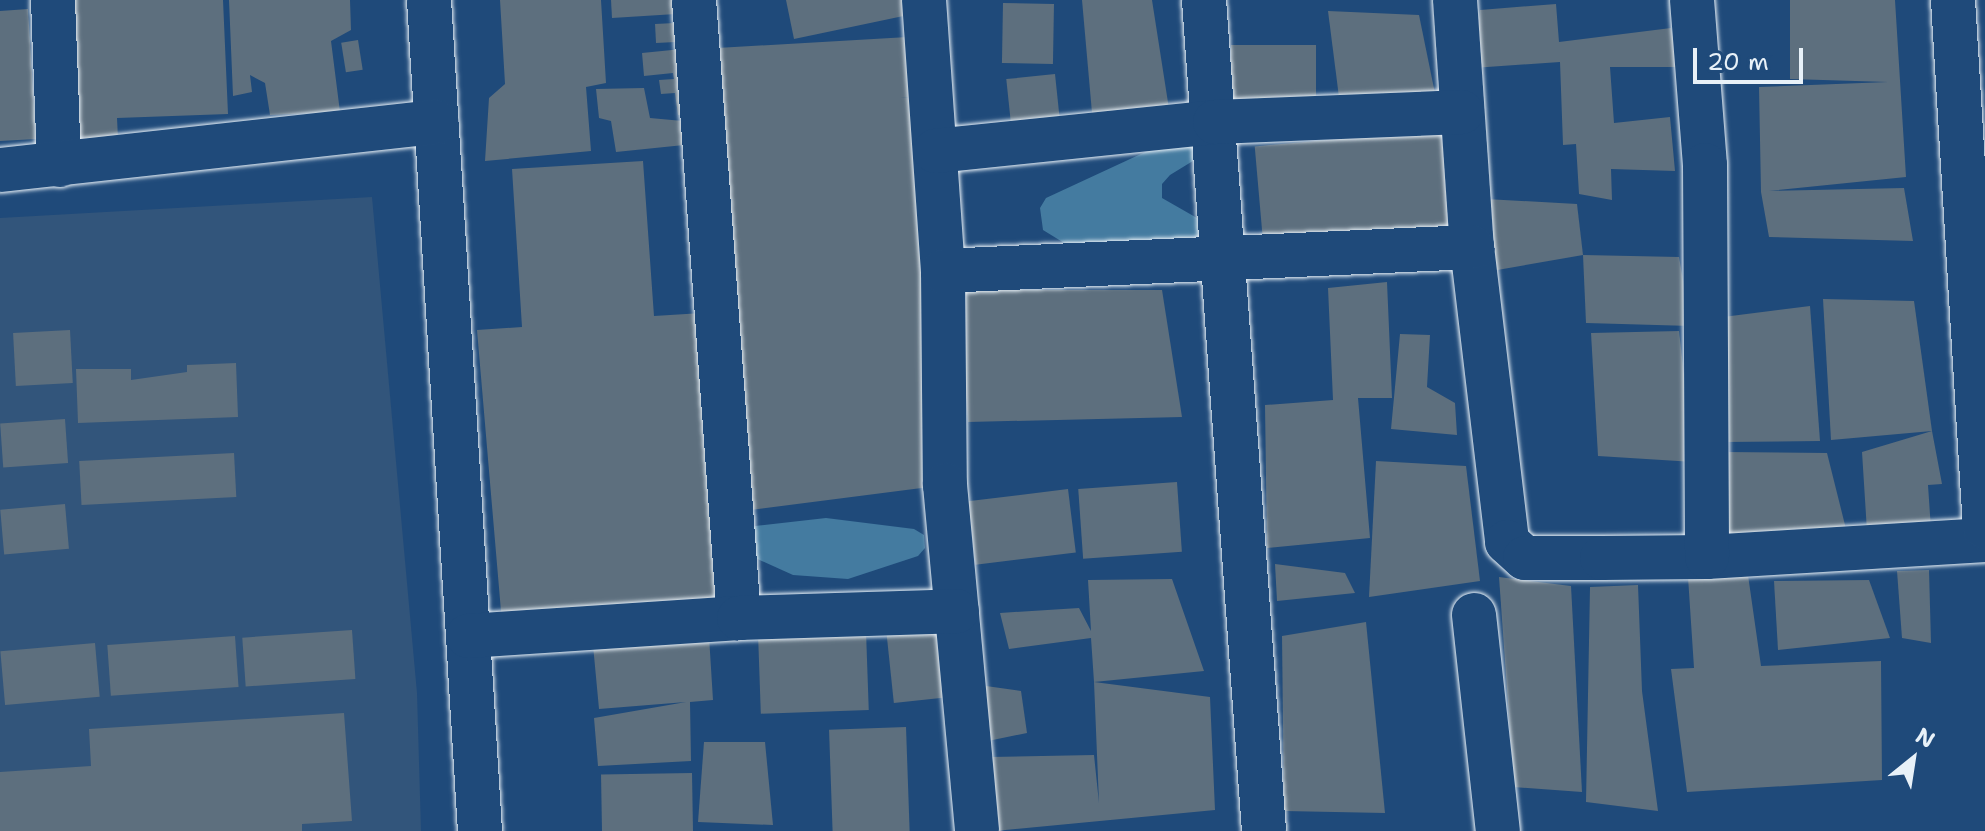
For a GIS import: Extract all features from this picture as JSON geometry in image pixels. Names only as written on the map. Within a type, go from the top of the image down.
[{"type":"street","points":[[53,0],[59,165]]},
{"type":"street","points":[[429,0],[480,831]]},
{"type":"street","points":[[694,0],[739,618]]},
{"type":"street","points":[[924,0],[943,271],[945,485],[977,831]]},
{"type":"street","points":[[1204,0],[1264,831]]},
{"type":"street","points":[[1455,0],[1472,247],[1507,542],[1525,558],[1707,557],[1985,540]]},
{"type":"street","points":[[1692,0],[1705,165],[1707,557]]},
{"type":"street","points":[[1953,0],[1976,228],[1985,527]]},
{"type":"street","points":[[935,151],[1215,122],[1462,112]]},
{"type":"street","points":[[0,170],[436,122]]},
{"type":"street","points":[[943,271],[1472,247]]},
{"type":"street","points":[[468,636],[739,618],[957,611]]},
{"type":"street","points":[[1474,615],[1498,831]]},
{"type":"shaded area","points":[[1184,134],[1201,156],[1170,175],[1162,184],[1162,198],[1197,218],[1216,236],[1069,246],[1043,230],[1040,208],[1046,198]]},
{"type":"shaded area","points":[[372,197],[417,693],[421,831],[0,831],[0,218]]},
{"type":"shaded area","points":[[826,518],[914,529],[924,535],[925,548],[918,556],[848,579],[793,575],[751,556],[749,534],[755,526]]},
{"type":"building","points":[[70,0],[223,0],[228,114],[117,118],[118,138],[75,139]]},
{"type":"building","points":[[229,0],[350,0],[351,30],[331,41],[340,112],[270,115],[265,83],[250,75],[252,92],[233,96]]},
{"type":"building","points":[[500,0],[601,0],[606,83],[586,87],[591,151],[485,161],[489,98],[505,84]]},
{"type":"building","points":[[611,0],[675,0],[676,14],[612,18]]},
{"type":"building","points":[[786,0],[910,0],[913,14],[794,39]]},
{"type":"building","points":[[1082,0],[1152,0],[1169,109],[1093,124]]},
{"type":"building","points":[[1790,0],[1895,0],[1906,177],[1769,191],[1904,188],[1913,241],[1769,237],[1761,192],[1759,87],[1888,82],[1790,79]]},
{"type":"building","points":[[1003,3],[1054,4],[1053,64],[1002,63]]},
{"type":"building","points":[[1556,4],[1559,42],[1671,28],[1680,67],[1610,67],[1614,123],[1670,117],[1675,171],[1611,169],[1612,200],[1579,194],[1576,144],[1563,145],[1560,62],[1473,68],[1480,10]]},
{"type":"building","points":[[28,9],[36,139],[0,141],[0,11]]},
{"type":"building","points":[[1328,11],[1419,15],[1439,113],[1340,105]]},
{"type":"building","points":[[675,23],[676,42],[656,43],[655,24]]},
{"type":"building","points":[[925,36],[929,96],[900,98],[929,97],[945,485],[735,512],[717,48]]},
{"type":"building","points":[[358,40],[363,70],[346,72],[341,43]]},
{"type":"building","points":[[1231,45],[1316,45],[1316,106],[1231,106]]},
{"type":"building","points":[[682,49],[688,114],[678,115],[675,93],[661,94],[659,80],[674,79],[673,73],[644,76],[642,53]]},
{"type":"building","points":[[1055,74],[1060,124],[1011,129],[1006,79]]},
{"type":"building","points":[[644,88],[650,118],[683,121],[684,145],[616,152],[611,121],[599,118],[596,89]]},
{"type":"building","points":[[1442,130],[1451,236],[1264,252],[1255,146]]},
{"type":"building","points":[[643,161],[654,316],[702,313],[727,605],[502,623],[477,330],[522,327],[512,169]]},
{"type":"building","points":[[1468,198],[1577,204],[1583,255],[1486,272]]},
{"type":"building","points":[[1583,255],[1679,257],[1691,326],[1586,323]]},
{"type":"building","points":[[1387,282],[1392,398],[1358,398],[1370,538],[1267,548],[1265,405],[1333,400],[1328,288]]},
{"type":"building","points":[[958,290],[1162,290],[1182,417],[968,422]]},
{"type":"building","points":[[1823,299],[1914,301],[1932,431],[1831,440]]},
{"type":"building","points":[[1810,306],[1820,441],[1724,442],[1723,317]]},
{"type":"building","points":[[70,330],[73,383],[16,386],[13,333]]},
{"type":"building","points":[[1679,331],[1694,462],[1598,456],[1591,333]]},
{"type":"building","points":[[1400,334],[1430,335],[1427,387],[1455,403],[1457,435],[1391,429]]},
{"type":"building","points":[[236,363],[238,417],[78,423],[76,369],[131,369],[131,380],[187,372],[187,365]]},
{"type":"building","points":[[65,419],[68,463],[3,467],[0,424]]},
{"type":"building","points":[[1932,431],[1942,484],[1928,485],[1932,544],[1868,547],[1862,452]]},
{"type":"building","points":[[1724,452],[1827,453],[1848,537],[1727,544]]},
{"type":"building","points":[[234,453],[236,497],[82,505],[79,461]]},
{"type":"building","points":[[1376,461],[1466,466],[1480,581],[1369,597]]},
{"type":"building","points":[[1177,482],[1182,552],[1083,559],[1078,489]]},
{"type":"building","points":[[1068,489],[1076,553],[976,565],[968,501]]},
{"type":"building","points":[[65,504],[69,549],[4,554],[0,510]]},
{"type":"building","points":[[1275,564],[1345,573],[1355,593],[1277,601]]},
{"type":"building","points":[[1747,568],[1761,666],[1881,661],[1882,780],[1687,792],[1671,669],[1694,668],[1688,577]]},
{"type":"building","points":[[1929,570],[1931,643],[1902,638],[1897,571]]},
{"type":"building","points":[[1499,577],[1571,586],[1582,792],[1514,787]]},
{"type":"building","points":[[1172,579],[1204,671],[1094,682],[1091,638],[1009,649],[1000,613],[1079,608],[1091,631],[1088,580]]},
{"type":"building","points":[[1869,580],[1890,638],[1778,650],[1774,581]]},
{"type":"building","points":[[1638,585],[1642,691],[1658,811],[1586,802],[1590,587]]},
{"type":"building","points":[[1366,622],[1385,813],[1284,811],[1282,636]]},
{"type":"building","points":[[947,625],[955,697],[894,703],[886,631]]},
{"type":"building","points":[[352,630],[355,679],[246,687],[242,638]]},
{"type":"building","points":[[866,631],[869,710],[761,714],[758,635]]},
{"type":"building","points":[[235,636],[239,687],[111,696],[107,645]]},
{"type":"building","points":[[709,636],[713,700],[690,702],[691,761],[598,766],[594,718],[686,702],[599,709],[593,645]]},
{"type":"building","points":[[95,643],[100,697],[5,705],[0,651]]},
{"type":"building","points":[[1094,682],[1210,697],[1215,810],[995,831],[990,757],[1094,755],[1099,803]]},
{"type":"building","points":[[986,686],[1021,691],[1027,733],[983,742]]},
{"type":"building","points":[[344,713],[352,821],[302,824],[302,831],[0,831],[0,772],[91,766],[89,729]]},
{"type":"building","points":[[906,727],[910,831],[833,831],[829,730]]},
{"type":"building","points":[[704,742],[765,742],[773,825],[698,822]]},
{"type":"building","points":[[692,773],[693,831],[602,831],[601,775]]}]
